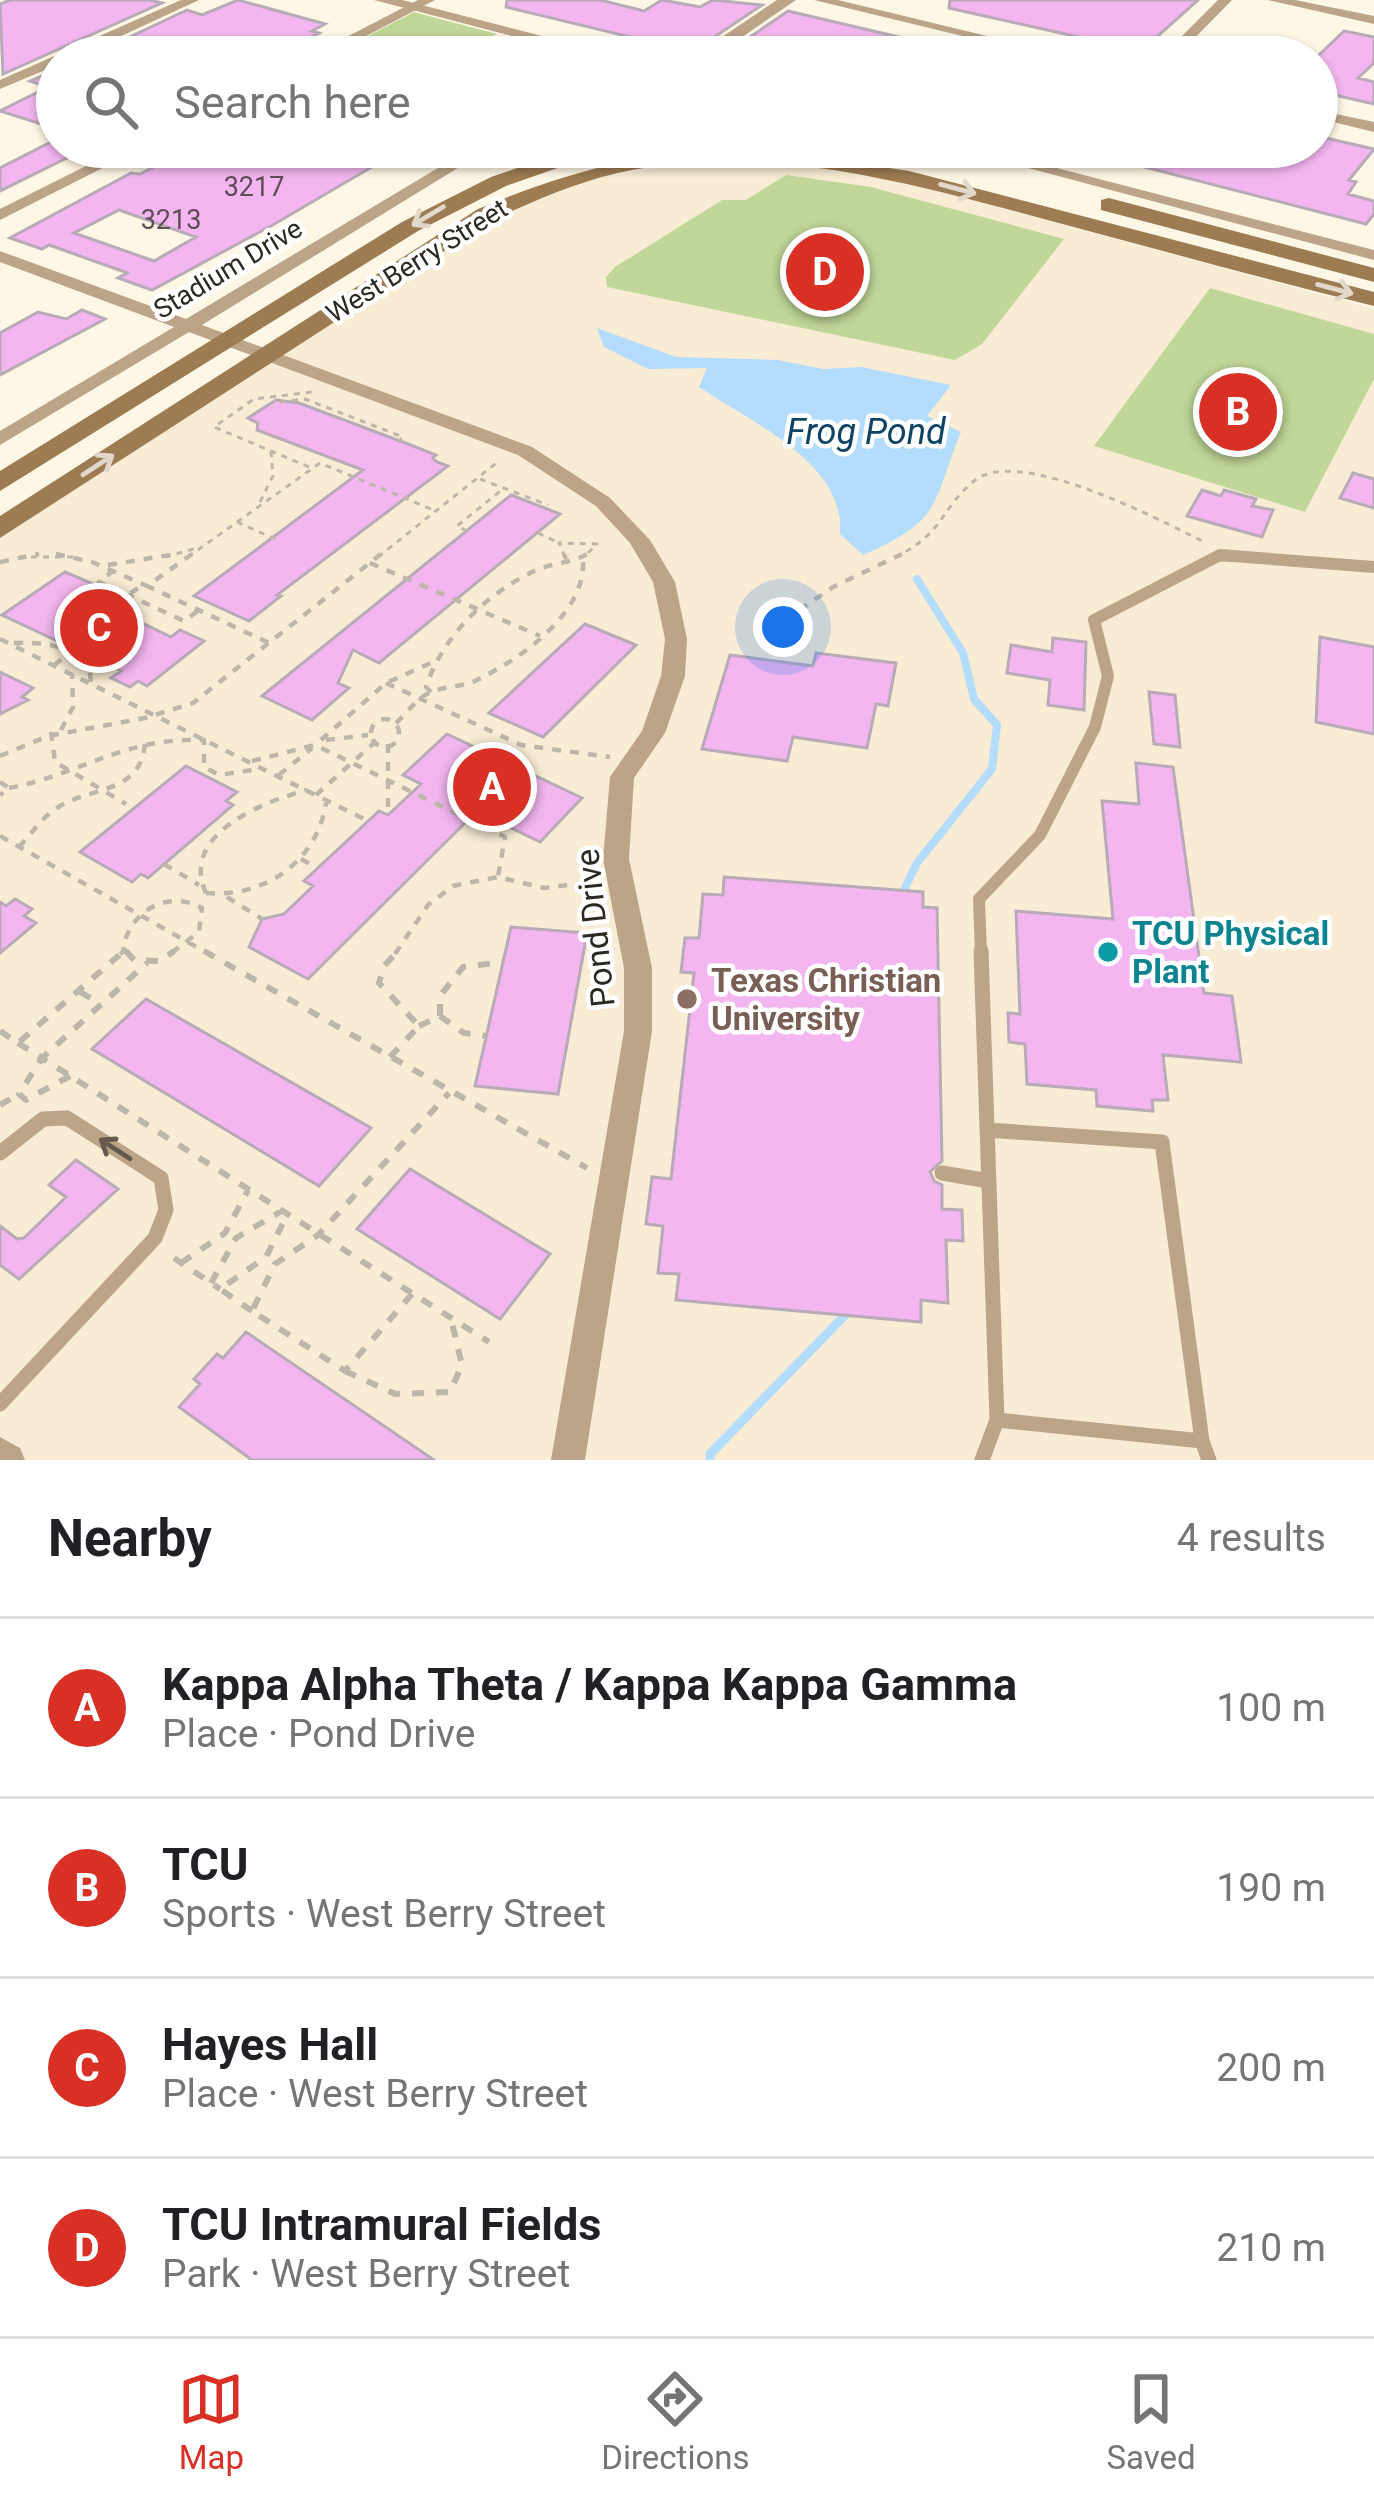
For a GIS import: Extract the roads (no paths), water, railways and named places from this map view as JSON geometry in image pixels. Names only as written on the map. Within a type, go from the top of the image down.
[{"type":"main road","name":"West Berry Street","points":[[0,483],[223,340],[466,195],[531,168]]},
{"type":"main road","name":"West Berry Street","points":[[0,530],[508,202],[609,168]]},
{"type":"main road","name":"West Berry Street","points":[[877,168],[1374,299]]},
{"type":"main road","points":[[963,168],[1374,274]]},
{"type":"street","points":[[111,36],[192,0]]},
{"type":"street","points":[[382,0],[422,3],[539,36]]},
{"type":"street","points":[[733,36],[788,0]]},
{"type":"street","points":[[821,0],[976,36]]},
{"type":"street","points":[[1189,36],[1225,0]]},
{"type":"street","points":[[1275,0],[1374,20]]},
{"type":"street","points":[[357,36],[422,3]]},
{"type":"street","points":[[0,86],[36,69]]},
{"type":"street","points":[[1338,119],[1374,127]]},
{"type":"street","points":[[0,215],[94,168]]},
{"type":"street","name":"Stadium Drive","points":[[0,439],[449,168]]},
{"type":"street","points":[[1039,168],[1374,254]]},
{"type":"street","name":"Pond Drive","points":[[0,256],[516,447],[604,502],[653,560],[674,613],[674,676],[653,734],[622,777],[616,859],[638,968],[638,1031],[568,1460]]},
{"type":"street","points":[[0,1454],[8,1460]]},
{"type":"lane","points":[[982,1460],[997,1420],[979,899],[1040,835],[1095,727],[1108,676],[1094,620],[1173,577],[1228,556],[1374,567]]},
{"type":"lane","points":[[0,1154],[43,1119],[67,1118],[160,1178],[166,1210],[154,1238],[0,1404]]},
{"type":"lane","points":[[987,1130],[1162,1142],[1202,1441],[1209,1460]]},
{"type":"lane","points":[[942,1173],[989,1181]]},
{"type":"lane","points":[[997,1420],[1202,1441]]},
{"type":"water","name":"Frog Pond","points":[[597,328],[676,357],[778,360],[823,369],[861,367],[951,385],[927,416],[961,432],[931,508],[908,531],[863,555],[840,534],[838,509],[811,465],[699,387],[707,368],[648,369],[604,347]]},
{"type":"waterway","points":[[901,896],[917,863],[992,769],[997,725],[974,699],[963,653],[917,579]]},
{"type":"waterway","points":[[710,1460],[710,1454],[850,1310]]},
{"type":"place","name":"TCU Intramural Fields","points":[[825,272]]},
{"type":"place","name":"TCU","points":[[1238,412]]},
{"type":"place","name":"Hayes Hall","points":[[99,628]]},
{"type":"place","name":"Kappa Alpha Theta / Kappa Kappa Gamma","points":[[492,787]]},
{"type":"place","name":"TCU Physical Plant","points":[[1108,952]]},
{"type":"place","name":"Texas Christian University","points":[[687,999]]}]
